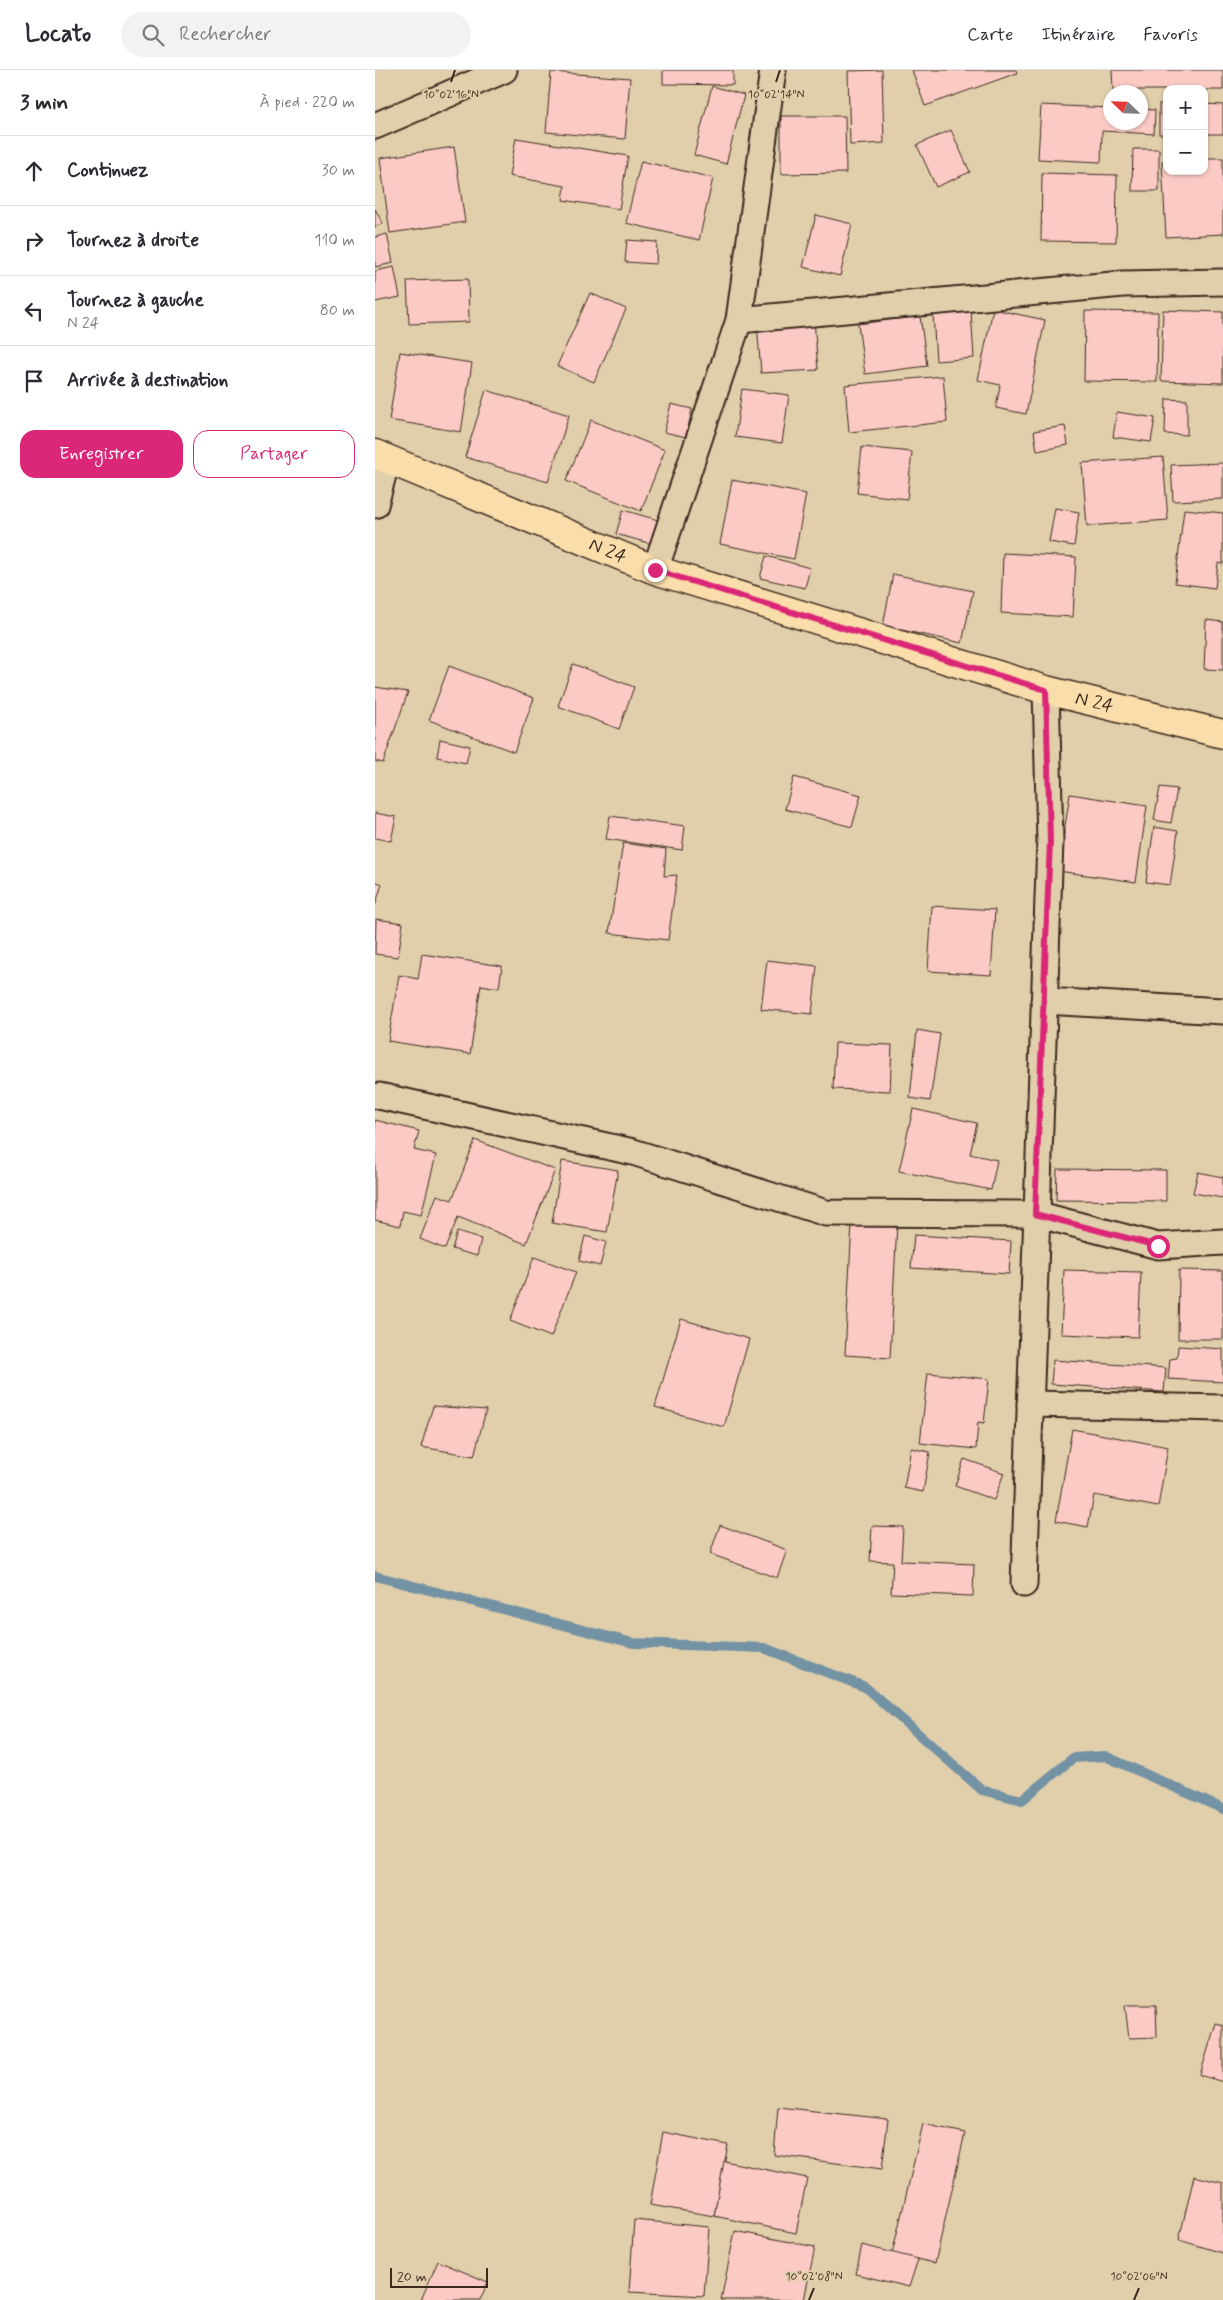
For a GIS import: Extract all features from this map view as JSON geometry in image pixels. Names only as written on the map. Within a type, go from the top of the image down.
[{"type":"main road","name":"N 24","points":[[381,457],[655,570],[1046,690],[1223,734]]},
{"type":"street","points":[[375,126],[504,70]]},
{"type":"street","points":[[655,570],[739,320],[773,70]]},
{"type":"street","points":[[739,320],[1123,284],[1223,282]]},
{"type":"street","points":[[375,505],[381,457]]},
{"type":"street","points":[[1024,1584],[1035,1214],[1050,841],[1046,690]]},
{"type":"street","points":[[1044,1001],[1223,1012]]},
{"type":"street","points":[[379,1096],[633,1152],[826,1213],[1035,1214],[1158,1246],[1223,1242]]},
{"type":"street","points":[[1030,1404],[1223,1408]]},
{"type":"building","points":[[663,70],[733,70],[733,85],[663,84]]},
{"type":"building","points":[[882,70],[884,143],[850,145],[848,71]]},
{"type":"building","points":[[912,70],[1016,70],[1017,73],[925,106]]},
{"type":"building","points":[[1112,70],[1223,70],[1223,90],[1208,90],[1208,85],[1163,85],[1163,90],[1148,90],[1148,85],[1113,85]]},
{"type":"building","points":[[551,72],[630,78],[625,139],[546,132]]},
{"type":"building","points":[[712,86],[744,95],[726,164],[694,155]]},
{"type":"building","points":[[1159,104],[1163,104],[1163,134],[1159,134]]},
{"type":"building","points":[[1208,104],[1223,105],[1223,134],[1208,134]]},
{"type":"building","points":[[1041,105],[1103,108],[1103,130],[1148,130],[1148,110],[1155,110],[1154,134],[1102,131],[1101,162],[1038,159]]},
{"type":"building","points":[[781,116],[845,116],[846,173],[781,174]]},
{"type":"building","points":[[951,130],[970,172],[936,187],[917,145]]},
{"type":"building","points":[[516,138],[628,156],[619,209],[563,200],[565,186],[509,176]]},
{"type":"building","points":[[454,147],[465,222],[390,233],[380,158]]},
{"type":"building","points":[[1133,149],[1159,149],[1159,191],[1132,191]]},
{"type":"building","points":[[1208,158],[1223,158],[1223,234],[1166,237],[1162,161],[1163,175],[1208,175]]},
{"type":"building","points":[[641,161],[713,178],[699,240],[626,223]]},
{"type":"building","points":[[1042,173],[1117,175],[1116,242],[1041,241]]},
{"type":"building","points":[[375,209],[383,223],[375,227]]},
{"type":"building","points":[[816,215],[852,224],[840,276],[803,267]]},
{"type":"building","points":[[387,234],[393,263],[375,267],[375,237]]},
{"type":"building","points":[[627,240],[657,242],[656,264],[625,262]]},
{"type":"building","points":[[394,267],[400,297],[375,302],[375,271]]},
{"type":"building","points":[[468,279],[469,322],[409,324],[407,281]]},
{"type":"building","points":[[590,293],[626,309],[594,382],[557,366]]},
{"type":"building","points":[[993,309],[1045,320],[1026,414],[996,408],[1000,385],[978,380]]},
{"type":"building","points":[[1163,310],[1223,312],[1223,383],[1161,381]]},
{"type":"building","points":[[971,311],[974,358],[936,361],[933,314]]},
{"type":"building","points":[[1085,311],[1158,312],[1157,382],[1084,381]]},
{"type":"building","points":[[920,316],[927,366],[865,374],[858,324]]},
{"type":"building","points":[[814,320],[818,370],[761,373],[757,324]]},
{"type":"building","points":[[400,352],[472,363],[461,432],[389,420]]},
{"type":"building","points":[[943,376],[947,422],[849,432],[845,385]]},
{"type":"building","points":[[742,389],[789,395],[782,443],[735,437]]},
{"type":"building","points":[[486,390],[569,415],[548,482],[465,457]]},
{"type":"building","points":[[1166,399],[1187,400],[1187,435],[1165,434]]},
{"type":"building","points":[[671,404],[692,409],[686,437],[664,432]]},
{"type":"building","points":[[1117,412],[1155,418],[1151,442],[1113,437]]},
{"type":"building","points":[[591,420],[665,450],[641,511],[566,481]]},
{"type":"building","points":[[1065,426],[1068,445],[1037,451],[1034,431]]},
{"type":"building","points":[[862,447],[912,452],[907,499],[857,493]]},
{"type":"building","points":[[1163,457],[1168,520],[1087,526],[1082,463]]},
{"type":"building","points":[[1223,463],[1223,499],[1173,501],[1171,465]]},
{"type":"building","points":[[732,480],[806,494],[794,559],[720,544]]},
{"type":"building","points":[[1055,508],[1079,512],[1074,546],[1049,542]]},
{"type":"building","points":[[1184,509],[1223,513],[1223,564],[1218,563],[1215,588],[1175,583]]},
{"type":"building","points":[[623,510],[658,520],[652,544],[616,534]]},
{"type":"building","points":[[1003,553],[1076,557],[1073,617],[1001,613]]},
{"type":"building","points":[[766,556],[810,568],[805,588],[760,578]]},
{"type":"building","points":[[893,574],[973,591],[962,643],[883,626]]},
{"type":"building","points":[[1206,620],[1223,622],[1223,670],[1204,669]]},
{"type":"building","points":[[573,664],[634,687],[619,729],[558,706]]},
{"type":"building","points":[[449,666],[534,698],[514,752],[429,720]]},
{"type":"building","points":[[375,687],[408,692],[383,763],[375,761]]},
{"type":"building","points":[[440,739],[470,746],[466,763],[437,757]]},
{"type":"building","points":[[794,777],[861,795],[852,827],[785,809]]},
{"type":"building","points":[[1160,787],[1177,789],[1171,823],[1154,820]]},
{"type":"building","points":[[1070,794],[1147,806],[1136,882],[1058,871]]},
{"type":"building","points":[[375,813],[396,817],[391,841],[375,838]]},
{"type":"building","points":[[610,816],[685,826],[682,850],[606,839]]},
{"type":"building","points":[[1154,827],[1178,831],[1170,885],[1146,882]]},
{"type":"building","points":[[623,843],[666,849],[664,876],[677,875],[668,940],[609,933]]},
{"type":"building","points":[[375,881],[382,884],[375,906]]},
{"type":"building","points":[[932,906],[995,910],[991,975],[928,971]]},
{"type":"building","points":[[376,919],[403,923],[398,957],[375,954]]},
{"type":"building","points":[[422,954],[502,966],[499,988],[481,985],[470,1054],[388,1041],[399,975],[418,979]]},
{"type":"building","points":[[767,960],[817,966],[812,1014],[761,1009]]},
{"type":"building","points":[[917,1030],[940,1034],[930,1101],[910,1098]]},
{"type":"building","points":[[835,1043],[892,1045],[890,1091],[833,1089]]},
{"type":"building","points":[[913,1109],[977,1123],[970,1154],[997,1160],[991,1190],[899,1171]]},
{"type":"building","points":[[375,1120],[419,1131],[414,1150],[436,1155],[421,1215],[403,1211],[400,1226],[375,1220]]},
{"type":"building","points":[[475,1140],[555,1170],[526,1244],[458,1217],[445,1249],[420,1239],[437,1195],[452,1200]]},
{"type":"building","points":[[562,1161],[618,1170],[607,1232],[552,1223]]},
{"type":"building","points":[[1057,1169],[1166,1170],[1166,1201],[1056,1200]]},
{"type":"building","points":[[1198,1172],[1223,1177],[1223,1198],[1193,1193]]},
{"type":"building","points":[[852,1222],[897,1223],[890,1358],[845,1355]]},
{"type":"building","points":[[457,1232],[481,1239],[477,1256],[452,1249]]},
{"type":"building","points":[[914,1235],[1011,1241],[1009,1274],[911,1268]]},
{"type":"building","points":[[585,1236],[606,1242],[600,1266],[579,1261]]},
{"type":"building","points":[[534,1257],[576,1272],[551,1337],[510,1321]]},
{"type":"building","points":[[1064,1270],[1141,1272],[1138,1337],[1061,1334]]},
{"type":"building","points":[[1179,1270],[1223,1271],[1223,1339],[1178,1339]]},
{"type":"building","points":[[681,1319],[749,1339],[724,1427],[655,1407]]},
{"type":"building","points":[[1178,1346],[1223,1349],[1223,1382],[1168,1379],[1170,1359],[1177,1358]]},
{"type":"building","points":[[1053,1360],[1166,1368],[1164,1392],[1051,1384]]},
{"type":"building","points":[[928,1373],[989,1379],[984,1423],[978,1422],[976,1449],[920,1443]]},
{"type":"building","points":[[433,1406],[486,1410],[474,1456],[421,1447]]},
{"type":"building","points":[[1072,1429],[1168,1447],[1158,1507],[1094,1495],[1088,1527],[1056,1521]]},
{"type":"building","points":[[911,1448],[930,1452],[923,1492],[904,1488]]},
{"type":"building","points":[[964,1459],[1004,1473],[994,1500],[955,1486]]},
{"type":"building","points":[[720,1525],[787,1550],[777,1578],[710,1554]]},
{"type":"building","points":[[872,1526],[903,1527],[901,1561],[974,1564],[973,1596],[891,1593],[893,1562],[870,1561]]},
{"type":"building","points":[[1125,2005],[1156,2005],[1157,2037],[1129,2038]]},
{"type":"building","points":[[1216,2023],[1223,2025],[1223,2082],[1200,2075]]},
{"type":"building","points":[[778,2107],[888,2119],[882,2169],[774,2155]]},
{"type":"building","points":[[923,2124],[965,2133],[935,2263],[892,2254]]},
{"type":"building","points":[[663,2132],[728,2145],[714,2216],[650,2205]]},
{"type":"building","points":[[724,2161],[807,2178],[796,2233],[714,2216]]},
{"type":"building","points":[[1194,2176],[1223,2183],[1223,2253],[1179,2240]]},
{"type":"building","points":[[634,2220],[709,2227],[704,2296],[629,2292]]},
{"type":"building","points":[[735,2231],[815,2247],[804,2300],[721,2300]]},
{"type":"building","points":[[862,2245],[918,2259],[909,2287],[856,2274]]},
{"type":"building","points":[[438,2261],[488,2282],[480,2300],[421,2300]]},
{"type":"waterway","points":[[375,1576],[633,1643],[764,1648],[865,1687],[982,1790],[1022,1800],[1073,1758],[1105,1756],[1223,1809]]},
{"type":"route","points":[[655,570],[1046,690],[1050,841],[1035,1214],[1158,1246]]}]
